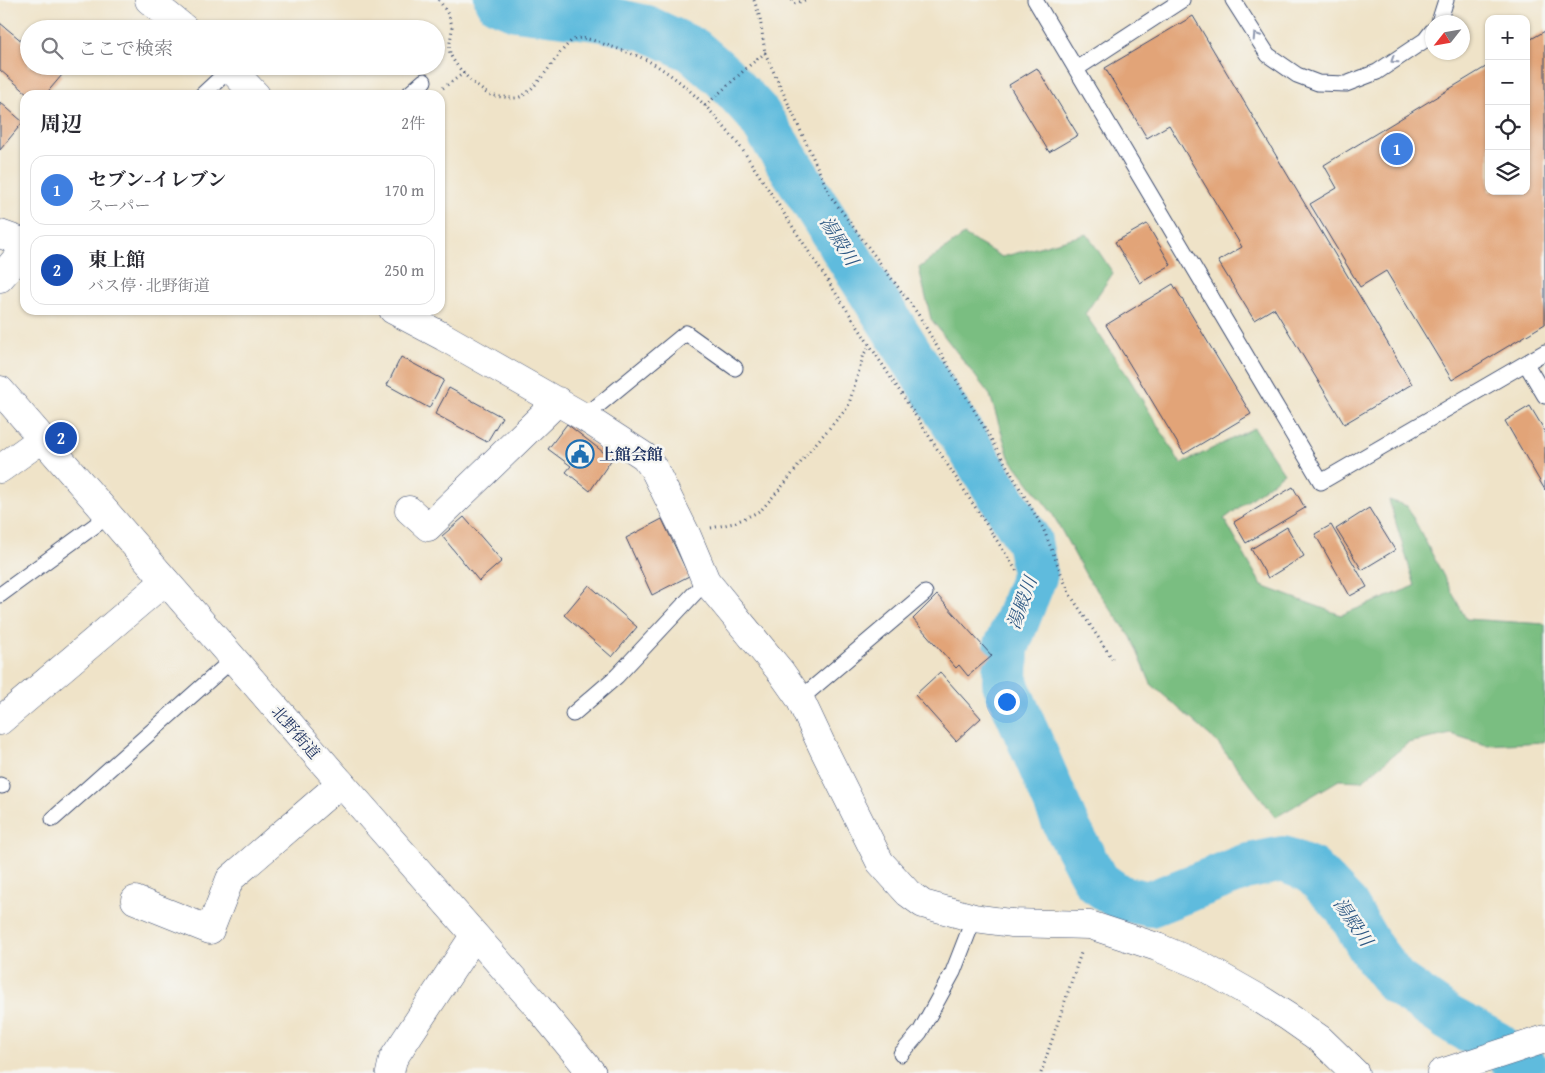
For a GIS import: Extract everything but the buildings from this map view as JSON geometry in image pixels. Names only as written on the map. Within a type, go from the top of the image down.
[{"type":"street","points":[[150,0],[173,20]]},
{"type":"street","points":[[237,75],[251,90]]},
{"type":"street","points":[[0,234],[20,241]]},
{"type":"street","points":[[0,278],[20,255]]},
{"type":"street","points":[[402,315],[558,401],[644,456],[654,469],[687,536],[706,581],[782,672],[800,699],[880,862],[908,893],[923,904],[974,918],[1011,923],[1090,925],[1157,946],[1202,966],[1260,1000],[1320,1039],[1355,1073]]},
{"type":"street","points":[[432,315],[444,337]]},
{"type":"street","name":"北野街道","points":[[0,390],[341,784],[538,1007],[592,1073]]},
{"type":"street","points":[[409,510],[428,527],[558,401]]},
{"type":"street","points":[[0,469],[42,439]]},
{"type":"street","points":[[0,721],[165,581]]},
{"type":"street","points":[[135,900],[210,930],[230,878],[341,784]]},
{"type":"street","points":[[390,1073],[393,1059],[474,936]]},
{"type":"street","points":[[1442,1073],[1545,1039]]},
{"type":"lane","points":[[1035,0],[1321,482],[1545,352]]},
{"type":"lane","points":[[1076,69],[1182,0]]},
{"type":"lane","points":[[1233,0],[1268,55],[1297,75],[1318,83],[1346,84],[1377,72],[1425,41]]},
{"type":"lane","points":[[1441,15],[1446,0]]},
{"type":"lane","points":[[207,90],[221,75]]},
{"type":"lane","points":[[414,90],[424,81]]},
{"type":"lane","points":[[584,417],[686,334],[734,368]]},
{"type":"lane","points":[[1526,364],[1545,396]]},
{"type":"lane","points":[[0,595],[108,516]]},
{"type":"lane","points":[[573,714],[617,676],[706,581]]},
{"type":"lane","points":[[800,699],[925,593]]},
{"type":"lane","points":[[53,819],[233,659]]},
{"type":"lane","points":[[901,1054],[920,1032],[953,972],[974,918]]},
{"type":"path","points":[[439,0],[450,19],[452,27],[451,56],[474,84],[490,95],[508,98],[521,96],[538,80],[566,46],[579,38],[623,50],[652,63],[689,90],[732,136],[744,152],[1018,573]]},
{"type":"path","points":[[754,0],[760,18],[765,53],[831,197],[918,314],[1043,528],[1069,593],[1113,660]]},
{"type":"path","points":[[792,0],[794,4],[805,0]]},
{"type":"path","points":[[705,106],[765,53]]},
{"type":"path","points":[[687,536],[734,523],[762,509],[786,482],[810,449],[848,407],[864,354],[870,345]]},
{"type":"path","points":[[1041,1073],[1090,925]]},
{"type":"green space","points":[[1087,234],[1113,273],[1085,314],[1129,378],[1181,464],[1254,428],[1284,473],[1224,519],[1262,586],[1341,615],[1415,586],[1389,500],[1407,506],[1466,619],[1545,624],[1545,742],[1486,745],[1451,734],[1408,743],[1362,781],[1339,780],[1276,817],[1216,741],[1151,684],[1131,637],[1087,577],[1052,513],[1009,457],[990,395],[931,319],[919,268],[964,235],[1002,257]]},
{"type":"waterway","name":"湯殿川","points":[[497,0],[516,8],[603,19],[646,28],[693,50],[723,76],[757,113],[1029,541],[1035,574],[1006,648],[1005,683],[1066,825],[1096,881],[1120,898],[1150,904],[1245,867],[1283,859],[1311,870],[1346,906],[1371,949],[1395,981],[1448,1018],[1496,1044],[1530,1073]]},
{"type":"place","name":"セブン-イレブン","points":[[1397,149]]},
{"type":"place","name":"東上館","points":[[61,438]]},
{"type":"place","name":"上館会館","points":[[580,454]]}]
